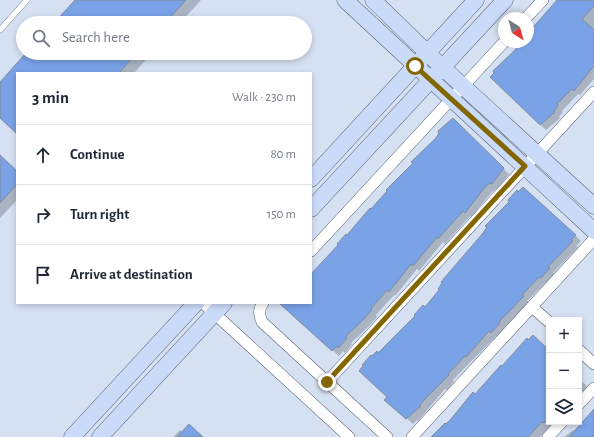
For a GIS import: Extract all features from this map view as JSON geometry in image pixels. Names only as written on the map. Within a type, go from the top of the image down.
[{"type":"street","points":[[344,0],[594,231]]},
{"type":"street","points":[[373,0],[442,67],[594,206]]},
{"type":"street","points":[[312,178],[476,0]]},
{"type":"street","points":[[312,208],[505,0]]},
{"type":"street","points":[[532,12],[543,0]]},
{"type":"street","points":[[312,250],[499,48]]},
{"type":"street","points":[[327,382],[594,92]]},
{"type":"street","points":[[412,437],[594,239]]},
{"type":"street","points":[[72,437],[195,304]]},
{"type":"street","points":[[262,304],[259,315],[262,322],[387,437]]},
{"type":"street","points":[[100,437],[214,307],[349,437]]},
{"type":"street","points":[[532,307],[546,319]]},
{"type":"street","points":[[582,353],[594,364]]},
{"type":"street","points":[[582,401],[594,388]]},
{"type":"street","points":[[548,437],[559,425]]},
{"type":"lane","points":[[0,30],[27,0]]},
{"type":"building","points":[[75,0],[186,0],[171,16],[60,16]]},
{"type":"building","points":[[557,0],[594,0],[594,6],[582,19],[594,30],[594,66],[574,91],[572,89],[557,104],[558,106],[554,111],[555,112],[540,125],[490,77],[494,73],[493,71],[517,48],[534,48],[534,26]]},
{"type":"building","points":[[20,60],[131,60],[120,72],[16,72],[16,133],[0,118],[0,82]]},
{"type":"building","points":[[453,118],[504,168],[492,184],[490,183],[485,187],[465,213],[463,211],[438,239],[437,237],[413,266],[411,264],[389,292],[387,290],[371,309],[372,310],[346,336],[347,338],[338,348],[337,346],[332,351],[280,304],[312,304],[312,273],[338,245],[337,244],[346,234],[347,235],[370,208],[371,209],[387,191],[386,190],[413,163],[411,162],[436,138],[439,133],[438,131]]},
{"type":"building","points":[[0,155],[16,170],[16,185],[0,203]]},
{"type":"building","points":[[523,187],[576,235],[571,240],[573,241],[548,267],[550,268],[541,278],[539,277],[522,295],[524,296],[499,322],[500,323],[491,333],[489,331],[424,400],[420,405],[421,406],[406,419],[384,400],[387,397],[359,371],[363,366],[362,365],[371,355],[372,356],[377,351],[378,353],[415,316],[414,315],[423,305],[425,307],[439,290],[438,289],[442,283],[441,282],[483,233],[487,227],[485,226],[509,202],[508,200],[517,190],[518,192]]},
{"type":"building","points":[[533,335],[546,347],[546,421],[544,423],[542,422],[528,437],[431,437],[451,419],[473,392],[475,394],[527,338],[528,340]]},
{"type":"building","points":[[594,409],[594,437],[569,437],[580,425],[582,425],[582,422]]},
{"type":"building","points":[[189,424],[203,437],[177,437]]},
{"type":"route","points":[[327,382],[525,166],[415,66]]}]
